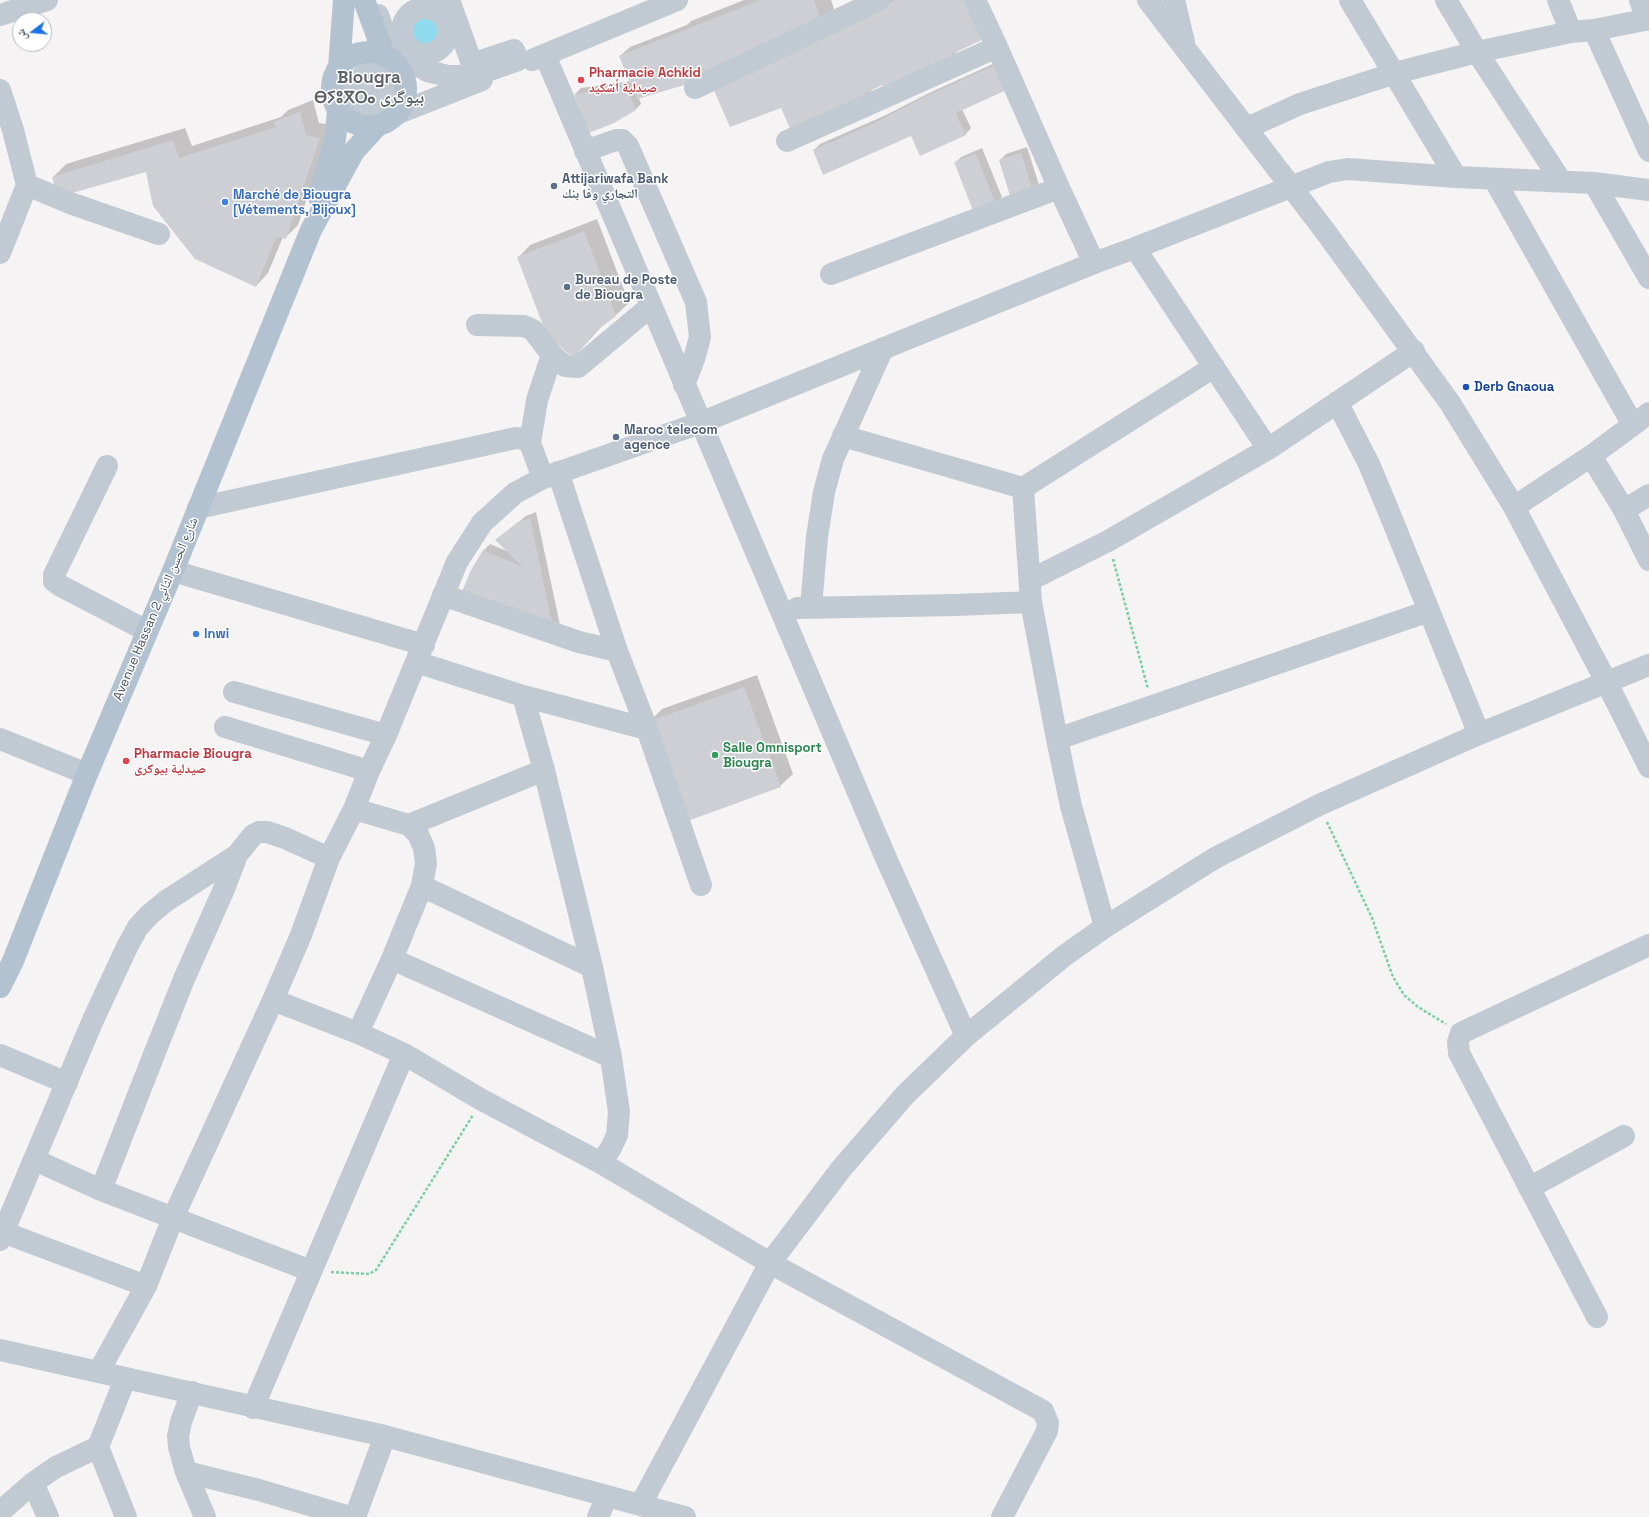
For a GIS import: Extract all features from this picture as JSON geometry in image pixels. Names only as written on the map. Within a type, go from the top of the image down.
[{"type":"main road","points":[[339,67],[344,0]]},
{"type":"main road","points":[[364,0],[384,55]]},
{"type":"main road","points":[[376,52],[384,55],[398,66],[406,84],[406,95],[402,105],[391,119],[378,125],[367,126],[356,124],[346,119],[338,111],[334,104],[331,88],[332,81],[339,67],[348,58],[359,53],[376,52]]},
{"type":"main road","points":[[311,230],[335,139],[338,111]]},
{"type":"main road","points":[[311,230],[354,151],[378,125]]},
{"type":"main road","name":"Avenue Hassan 2 شارع الحسن الثاني","points":[[0,987],[13,961],[87,774],[173,571],[311,230]]},
{"type":"street","points":[[9,8],[47,0]]},
{"type":"street","points":[[374,0],[384,32],[390,41],[406,58],[427,71],[448,76],[469,76],[518,60],[514,50],[472,64],[449,0]]},
{"type":"street","points":[[396,114],[545,55],[677,0]]},
{"type":"street","points":[[695,88],[879,0]]},
{"type":"street","points":[[975,0],[1059,188],[1094,262]]},
{"type":"street","points":[[1148,0],[1291,186],[1414,351],[1450,403],[1514,507],[1607,683],[1649,767]]},
{"type":"street","points":[[1174,0],[1187,51]]},
{"type":"street","points":[[1350,0],[1456,177]]},
{"type":"street","points":[[1446,0],[1477,52],[1561,181]]},
{"type":"street","points":[[1558,0],[1572,32]]},
{"type":"street","points":[[1247,128],[1300,104],[1394,73],[1477,52],[1572,32],[1594,30],[1645,13]]},
{"type":"street","points":[[1594,30],[1649,151]]},
{"type":"street","points":[[787,141],[997,47]]},
{"type":"street","points":[[545,55],[885,856],[966,1036]]},
{"type":"street","points":[[402,74],[478,82]]},
{"type":"street","points":[[1,98],[13,130],[27,185],[2,244]]},
{"type":"street","points":[[585,150],[616,140],[622,140],[628,146],[696,302],[700,337],[694,359],[684,385]]},
{"type":"street","points":[[99,1371],[146,1286],[173,1218],[273,1000],[301,935],[329,858],[354,809],[369,771],[386,735],[457,562],[482,523],[515,493],[551,475],[621,452],[700,423],[1094,262],[1135,248],[1329,172],[1348,168],[1456,177],[1594,183],[1649,190]]},
{"type":"street","points":[[1494,179],[1641,419],[1591,456],[1514,507]]},
{"type":"street","points":[[1594,183],[1649,278]]},
{"type":"street","points":[[27,185],[70,203],[159,234]]},
{"type":"street","points":[[831,274],[1059,188]]},
{"type":"street","points":[[1135,248],[1268,448]]},
{"type":"street","points":[[477,325],[524,326],[533,330],[552,355],[565,366],[578,366],[651,306]]},
{"type":"street","points":[[811,607],[817,537],[824,492],[833,459],[883,348]]},
{"type":"street","points":[[1030,580],[1108,541],[1268,448],[1414,351]]},
{"type":"street","points":[[530,443],[537,400],[552,355]]},
{"type":"street","points":[[844,436],[1023,488],[1214,367]]},
{"type":"street","points":[[1337,402],[1369,464],[1479,734]]},
{"type":"street","points":[[198,508],[516,438],[525,439],[530,443],[551,475],[646,729],[701,885]]},
{"type":"street","points":[[1591,456],[1624,510],[1649,560]]},
{"type":"street","points":[[107,466],[54,575],[54,581],[147,631]]},
{"type":"street","points":[[1023,488],[1032,602],[1057,739],[1071,806],[1105,927]]},
{"type":"street","points":[[1624,510],[1649,495]]},
{"type":"street","points":[[173,571],[420,654],[523,696],[646,729]]},
{"type":"street","points":[[443,595],[580,642],[617,651]]},
{"type":"street","points":[[779,608],[1032,602]]},
{"type":"street","points":[[1057,739],[1429,611]]},
{"type":"street","points":[[640,1504],[770,1263],[846,1163],[906,1095],[966,1036],[1064,956],[1105,927],[1215,858],[1319,805],[1479,734],[1649,665]]},
{"type":"street","points":[[234,692],[386,735]]},
{"type":"street","points":[[523,696],[544,770],[592,967],[611,1057],[619,1112],[617,1135],[611,1148],[601,1163]]},
{"type":"street","points":[[225,727],[369,771]]},
{"type":"street","points":[[0,739],[87,774]]},
{"type":"street","points":[[409,825],[544,770]]},
{"type":"street","points":[[354,809],[409,825],[418,834],[424,848],[426,863],[422,886],[392,959],[358,1033]]},
{"type":"street","points":[[146,1286],[2,1236],[93,1020],[138,927],[166,900],[237,855],[254,835],[259,832],[268,832],[329,858]]},
{"type":"street","points":[[101,1190],[156,1050],[237,855]]},
{"type":"street","points":[[422,886],[592,967]]},
{"type":"street","points":[[1597,1317],[1459,1053],[1458,1042],[1461,1033],[1649,945]]},
{"type":"street","points":[[392,959],[611,1057]]},
{"type":"street","points":[[273,1000],[358,1033],[404,1054],[482,1100],[601,1163],[770,1263],[1043,1411],[1048,1424],[1047,1431],[1002,1517]]},
{"type":"street","points":[[253,1408],[404,1054]]},
{"type":"street","points":[[0,1056],[67,1083]]},
{"type":"street","points":[[1529,1188],[1624,1136]]},
{"type":"street","points":[[34,1160],[101,1190],[311,1271]]},
{"type":"street","points":[[0,1350],[99,1371],[125,1379],[192,1392],[253,1408],[385,1436],[685,1517]]},
{"type":"street","points":[[0,1510],[33,1483],[56,1467],[98,1447],[125,1379]]},
{"type":"street","points":[[192,1392],[181,1422],[178,1436],[179,1447],[186,1472],[205,1517]]},
{"type":"street","points":[[355,1517],[385,1436]]},
{"type":"street","points":[[98,1447],[126,1517]]},
{"type":"street","points":[[186,1472],[259,1490],[350,1517]]},
{"type":"street","points":[[33,1483],[48,1517]]},
{"type":"street","points":[[598,1517],[607,1496]]},
{"type":"path","points":[[1108,541],[1153,706]]},
{"type":"path","points":[[1319,805],[1372,918],[1393,977],[1404,995],[1418,1007],[1461,1033]]},
{"type":"path","points":[[311,1271],[369,1274],[376,1270],[482,1100]]},
{"type":"green space","points":[[365,73],[373,73],[378,78],[376,89],[373,91],[365,91],[360,86],[360,78]]},
{"type":"water","points":[[425,8],[438,12],[444,18],[448,31],[444,44],[438,50],[425,54],[412,50],[406,44],[402,31],[406,18],[412,12]]},
{"type":"building","points":[[761,0],[814,0],[822,23],[698,81],[637,99],[619,56]]},
{"type":"building","points":[[895,0],[969,0],[986,38],[952,54],[953,58],[885,89],[882,85],[865,93],[866,96],[792,133],[781,108],[730,127],[712,86]]},
{"type":"building","points":[[1000,63],[1011,88],[956,113],[966,135],[920,156],[911,136],[823,175],[813,150],[879,121],[922,98]]},
{"type":"building","points":[[626,86],[636,110],[614,123],[589,133],[574,94]]},
{"type":"building","name":"Marché de Biougra [Vétements, Bijoux]","points":[[300,112],[306,135],[320,138],[286,239],[276,237],[256,287],[195,259],[153,206],[146,172],[58,197],[52,177],[173,140],[179,158],[276,127],[274,122]]},
{"type":"building","points":[[1021,153],[1034,195],[1012,202],[999,160]]},
{"type":"building","points":[[976,154],[996,204],[974,213],[954,162]]},
{"type":"building","name":"Bureau de Poste de Biougra","points":[[584,231],[616,316],[596,331],[574,358],[547,336],[517,257]]},
{"type":"building","points":[[530,518],[554,632],[460,597],[470,572],[483,550],[524,568],[495,540],[518,522]]},
{"type":"building","name":"Salle Omnisport Biougra","points":[[744,687],[781,787],[685,822],[648,722]]},
{"type":"place","name":"Pharmacie Achkid صيدلية أشكيد","points":[[581,80]]},
{"type":"place","name":"Attijariwafa Bank التجاري وفا بنك","points":[[554,186]]},
{"type":"place","name":"Marché de Biougra [Vétements, Bijoux]","points":[[225,202]]},
{"type":"place","name":"Bureau de Poste de Biougra","points":[[567,287]]},
{"type":"place","name":"Derb Gnaoua","points":[[1466,387]]},
{"type":"place","name":"Maroc telecom agence","points":[[616,437]]},
{"type":"place","name":"Inwi","points":[[196,634]]},
{"type":"place","name":"Salle Omnisport Biougra","points":[[715,755]]},
{"type":"place","name":"Pharmacie Biougra صيدلية بيوكرى","points":[[126,761]]},
{"type":"district","name":"Biougra ⴱⵢⵓⴳⵔⴰ بيوگرى","points":[[369,88]]}]
